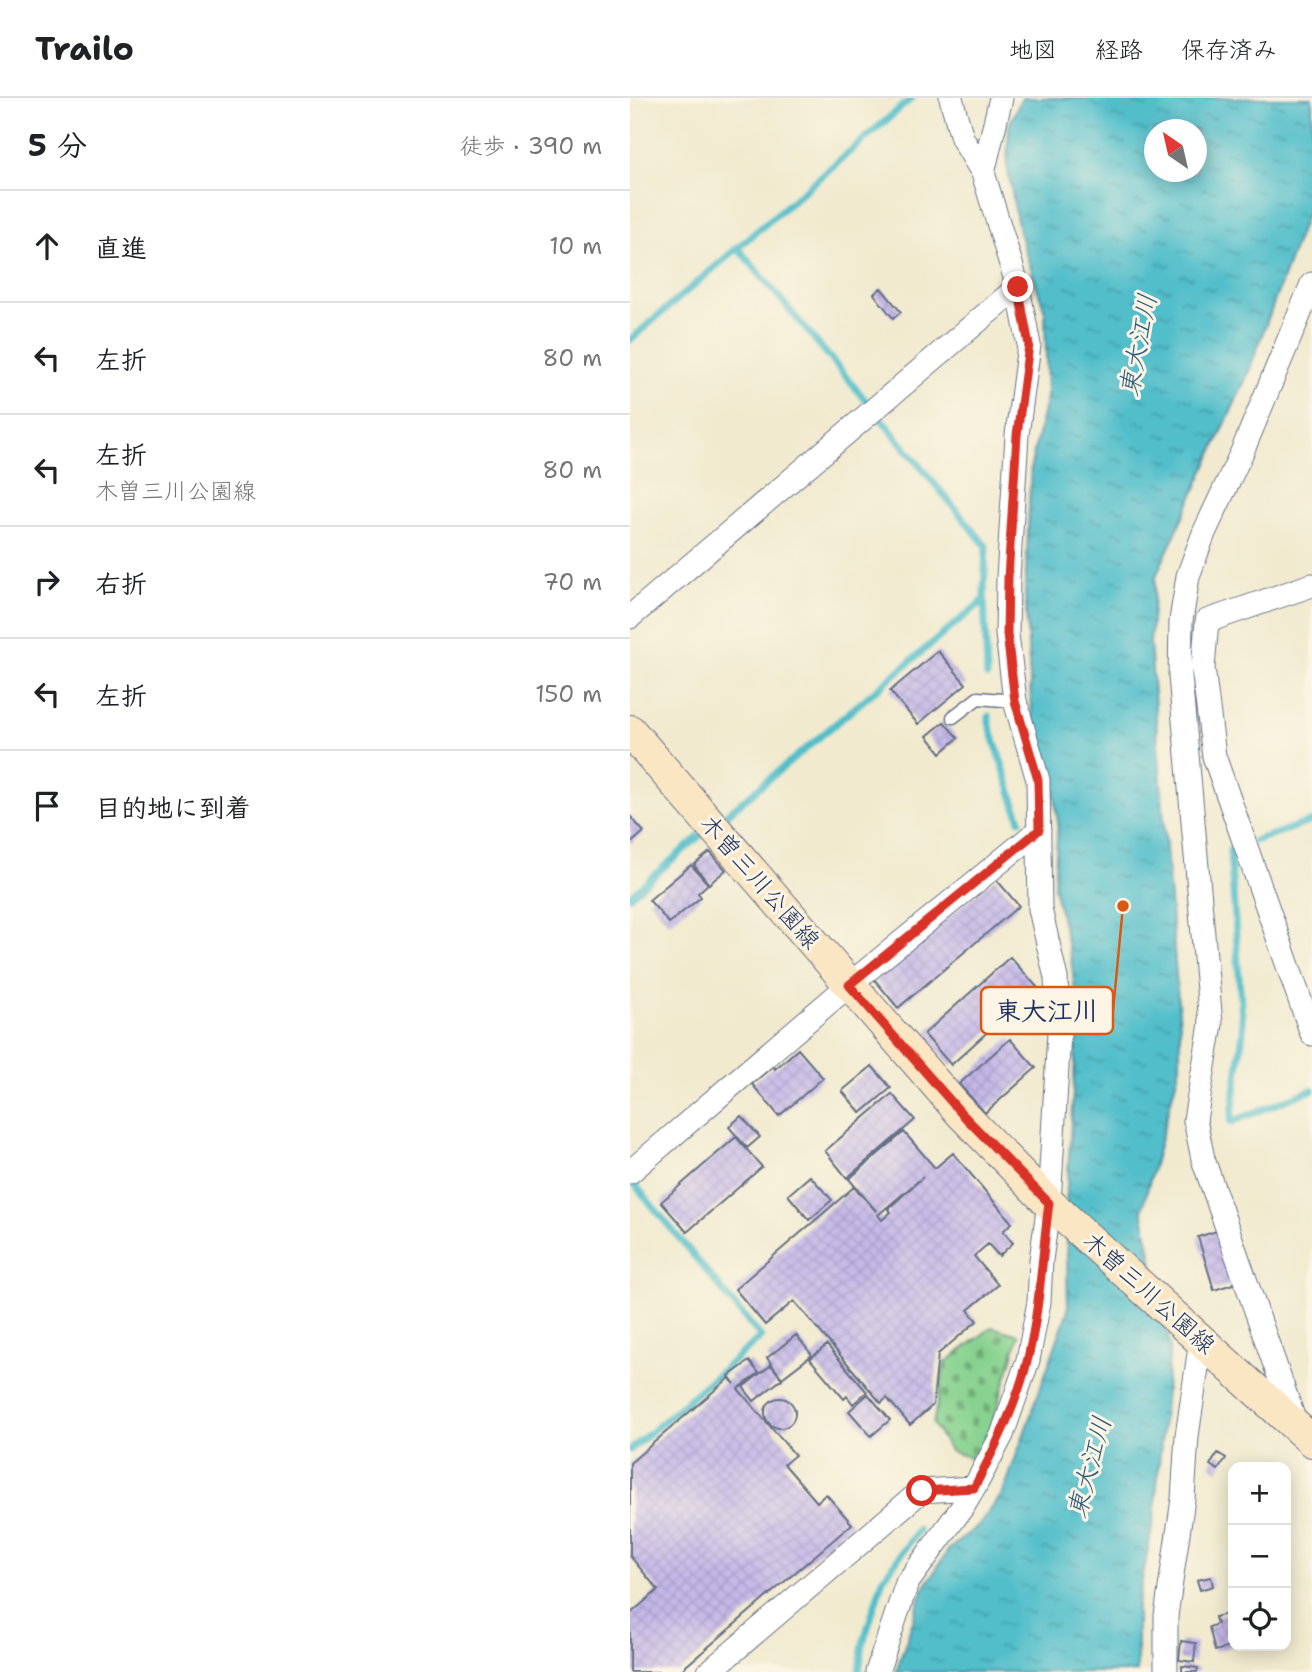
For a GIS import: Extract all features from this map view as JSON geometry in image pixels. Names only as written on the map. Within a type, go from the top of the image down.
[{"type":"main road","name":"木曽三川公園線","points":[[630,731],[962,1114],[1049,1203],[1304,1434]]},
{"type":"street","points":[[877,1672],[907,1583],[974,1488],[1002,1435],[1028,1360],[1039,1302],[1041,1260],[1049,1203],[1059,1033],[1056,978],[1040,909],[1038,780],[1015,701],[1007,634],[1017,435],[1029,345],[1018,287],[983,173],[962,138],[951,98]]},
{"type":"street","points":[[983,173],[1001,98]]},
{"type":"street","points":[[1304,1434],[1203,1159],[1195,1120],[1211,1024],[1180,676],[1181,621],[1188,576],[1312,284]]},
{"type":"street","points":[[630,617],[1018,287]]},
{"type":"street","points":[[1312,585],[1207,621],[1203,668],[1214,756],[1312,1034]]},
{"type":"street","points":[[630,1172],[849,985],[1039,830]]},
{"type":"street","points":[[1166,1672],[1166,1616],[1183,1499],[1194,1334]]},
{"type":"street","points":[[709,1672],[922,1491],[974,1488]]},
{"type":"lane","points":[[953,717],[978,698],[1015,701]]},
{"type":"green space","points":[[992,1327],[1019,1335],[981,1461],[950,1451],[933,1424],[945,1363]]},
{"type":"water","points":[[1022,98],[1312,98],[1312,199],[1247,376],[1156,576],[1150,643],[1180,1026],[1180,1066],[1142,1210],[1170,1346],[1154,1518],[1137,1606],[1137,1672],[896,1672],[923,1590],[949,1549],[979,1525],[1003,1493],[1068,1310],[1066,1204],[1078,1013],[1071,959],[1054,887],[1058,822],[1052,778],[1032,717],[1025,593],[1031,465],[1047,396],[1045,312],[1019,232],[1007,165],[1009,125]]},
{"type":"building","points":[[881,288],[901,312],[893,318],[874,294]]},
{"type":"building","points":[[938,651],[966,684],[918,724],[890,691]]},
{"type":"building","points":[[944,722],[958,738],[941,753],[927,736]]},
{"type":"building","points":[[630,816],[644,832],[630,844]]},
{"type":"building","points":[[710,852],[726,870],[709,884],[694,865]]},
{"type":"building","points":[[691,865],[708,884],[698,893],[701,897],[669,923],[649,900]]},
{"type":"building","points":[[995,878],[1019,906],[898,1008],[874,979]]},
{"type":"building","points":[[1010,957],[1037,987],[951,1065],[924,1034]]},
{"type":"building","points":[[1010,1039],[1036,1068],[985,1113],[959,1084]]},
{"type":"building","points":[[798,1049],[823,1078],[779,1116],[752,1084]]},
{"type":"building","points":[[872,1066],[891,1088],[861,1113],[842,1091]]},
{"type":"building","points":[[892,1094],[915,1120],[847,1178],[825,1151]]},
{"type":"building","points":[[741,1116],[760,1137],[747,1148],[729,1127]]},
{"type":"building","points":[[904,1132],[935,1168],[953,1153],[1012,1223],[1003,1231],[1013,1243],[999,1256],[988,1244],[974,1256],[998,1285],[968,1310],[977,1321],[938,1354],[933,1405],[910,1425],[887,1398],[881,1403],[794,1301],[765,1325],[735,1289],[854,1187],[877,1212],[849,1179]],"holes":[[[923,1177],[888,1209],[891,1212],[882,1220],[878,1215]]]},
{"type":"building","points":[[736,1137],[762,1167],[687,1232],[661,1202]]},
{"type":"building","points":[[810,1176],[832,1200],[809,1220],[788,1195]]},
{"type":"building","points":[[1220,1230],[1236,1283],[1214,1290],[1198,1237]]},
{"type":"building","points":[[796,1335],[812,1355],[782,1378],[767,1358]]},
{"type":"building","points":[[827,1345],[867,1392],[853,1404],[847,1396],[844,1399],[810,1359]]},
{"type":"building","points":[[749,1361],[759,1373],[738,1389],[795,1455],[784,1464],[817,1502],[826,1494],[852,1524],[679,1672],[630,1672],[630,1614],[658,1590],[630,1556],[630,1463],[729,1378],[735,1384],[729,1376]]},
{"type":"building","points":[[771,1365],[782,1379],[754,1401],[743,1387]]},
{"type":"building","points":[[868,1394],[890,1420],[871,1436],[849,1411]]},
{"type":"building","points":[[780,1398],[791,1402],[795,1413],[791,1424],[780,1428],[769,1424],[765,1413],[769,1402]]},
{"type":"building","points":[[1218,1453],[1226,1458],[1218,1470],[1210,1465]]},
{"type":"building","points":[[1211,1577],[1213,1586],[1200,1590],[1197,1580]]},
{"type":"building","points":[[1228,1614],[1228,1647],[1215,1651],[1209,1627],[1217,1624],[1215,1617]]},
{"type":"building","points":[[1181,1641],[1196,1643],[1194,1662],[1179,1660]]},
{"type":"building","points":[[1182,1666],[1198,1668],[1197,1672],[1182,1672]]},
{"type":"waterway","points":[[630,340],[912,98]]},
{"type":"waterway","points":[[737,247],[867,402]]},
{"type":"waterway","points":[[878,415],[986,546],[984,593],[987,676]]},
{"type":"waterway","points":[[726,815],[984,600]]},
{"type":"waterway","points":[[989,716],[1020,820]]},
{"type":"waterway","points":[[1254,841],[1312,821]]},
{"type":"waterway","points":[[630,896],[701,835]]},
{"type":"waterway","points":[[1230,850],[1243,1032],[1231,1122],[1312,1090]]},
{"type":"waterway","points":[[630,1450],[761,1337],[636,1186]]},
{"type":"waterway","points":[[859,1672],[863,1643],[883,1579],[918,1530]]},
{"type":"place","name":"東大江川","points":[[1123,906]]},
{"type":"route","points":[[922,1491],[974,1488],[1002,1435],[1028,1360],[1039,1302],[1041,1260],[1049,1203],[962,1114],[849,985],[1039,830],[1038,780],[1015,701],[1007,634],[1017,435],[1029,345],[1018,287]]}]
